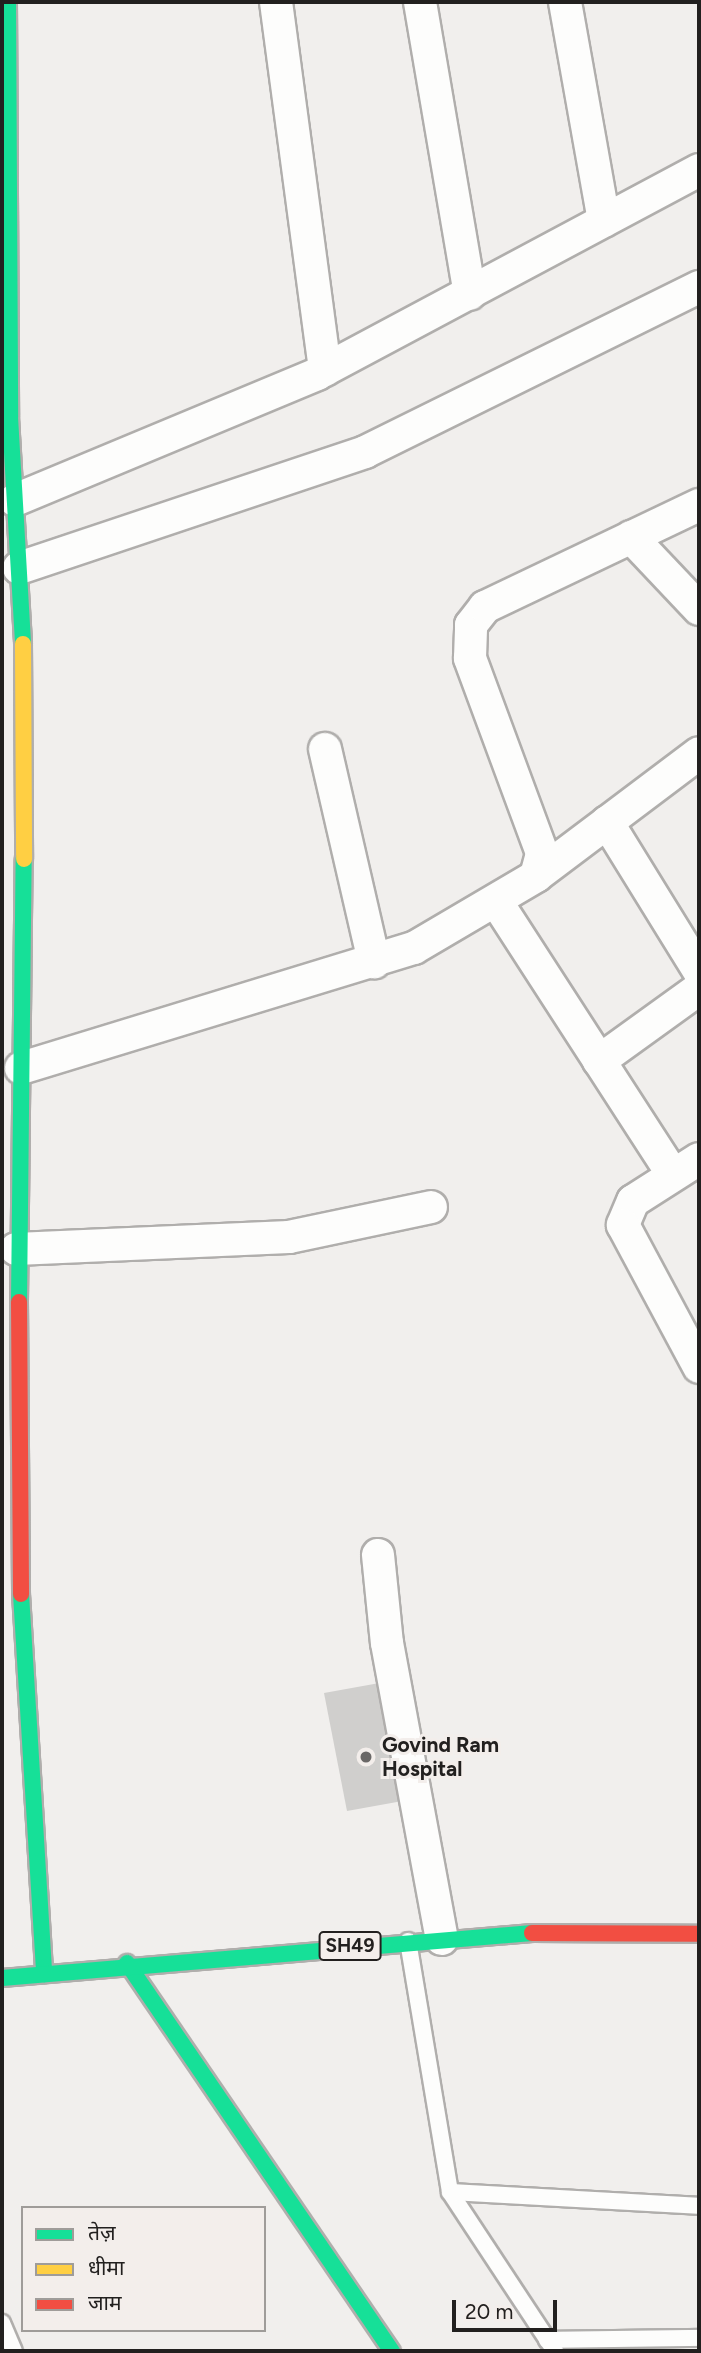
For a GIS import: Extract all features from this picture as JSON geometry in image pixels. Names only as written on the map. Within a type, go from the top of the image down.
[{"type":"street","points":[[8,2],[15,500],[26,692],[22,1068],[16,1249],[16,1514],[44,1974]]},
{"type":"street","points":[[276,2],[325,370]]},
{"type":"street","points":[[420,2],[470,294]]},
{"type":"street","points":[[565,2],[604,221]]},
{"type":"street","points":[[15,500],[325,370],[699,170]]},
{"type":"street","points":[[19,568],[365,452],[699,287]]},
{"type":"street","points":[[536,877],[542,853],[470,658],[471,625],[485,607],[699,505]]},
{"type":"street","points":[[631,537],[699,609]]},
{"type":"street","points":[[326,749],[374,962]]},
{"type":"street","points":[[22,1068],[374,962],[496,901],[536,877],[699,753]]},
{"type":"street","points":[[607,822],[699,971]]},
{"type":"street","points":[[496,901],[599,1061],[686,1167],[634,1201],[623,1225],[695,1348]]},
{"type":"street","points":[[599,1061],[699,989]]},
{"type":"street","points":[[16,1249],[289,1237],[431,1207]]},
{"type":"street","points":[[378,1555],[387,1643],[442,1939]]},
{"type":"street","name":"SH49","points":[[2,1978],[127,1963],[408,1941],[699,1934]]},
{"type":"street","points":[[127,1963],[392,2351]]},
{"type":"lane","points":[[408,1941],[450,2192],[551,2346],[699,2337]]},
{"type":"lane","points":[[450,2192],[699,2206]]},
{"type":"lane","points":[[2,2323],[13,2351]]},
{"type":"building","points":[[385,1682],[408,1800],[347,1811],[324,1693]]},
{"type":"traffic: fast","points":[[8,2],[10,417],[23,644]]},
{"type":"traffic: fast","points":[[19,1302],[24,859]]},
{"type":"traffic: fast","points":[[21,1594],[44,1974]]},
{"type":"traffic: fast","points":[[2,1978],[532,1933]]},
{"type":"traffic: fast","points":[[127,1963],[392,2351]]},
{"type":"traffic: slow","points":[[23,644],[24,859]]},
{"type":"traffic: jam","points":[[19,1302],[21,1594]]},
{"type":"traffic: jam","points":[[532,1933],[699,1934]]},
{"type":"place","name":"Govind Ram Hospital","points":[[366,1757]]}]
